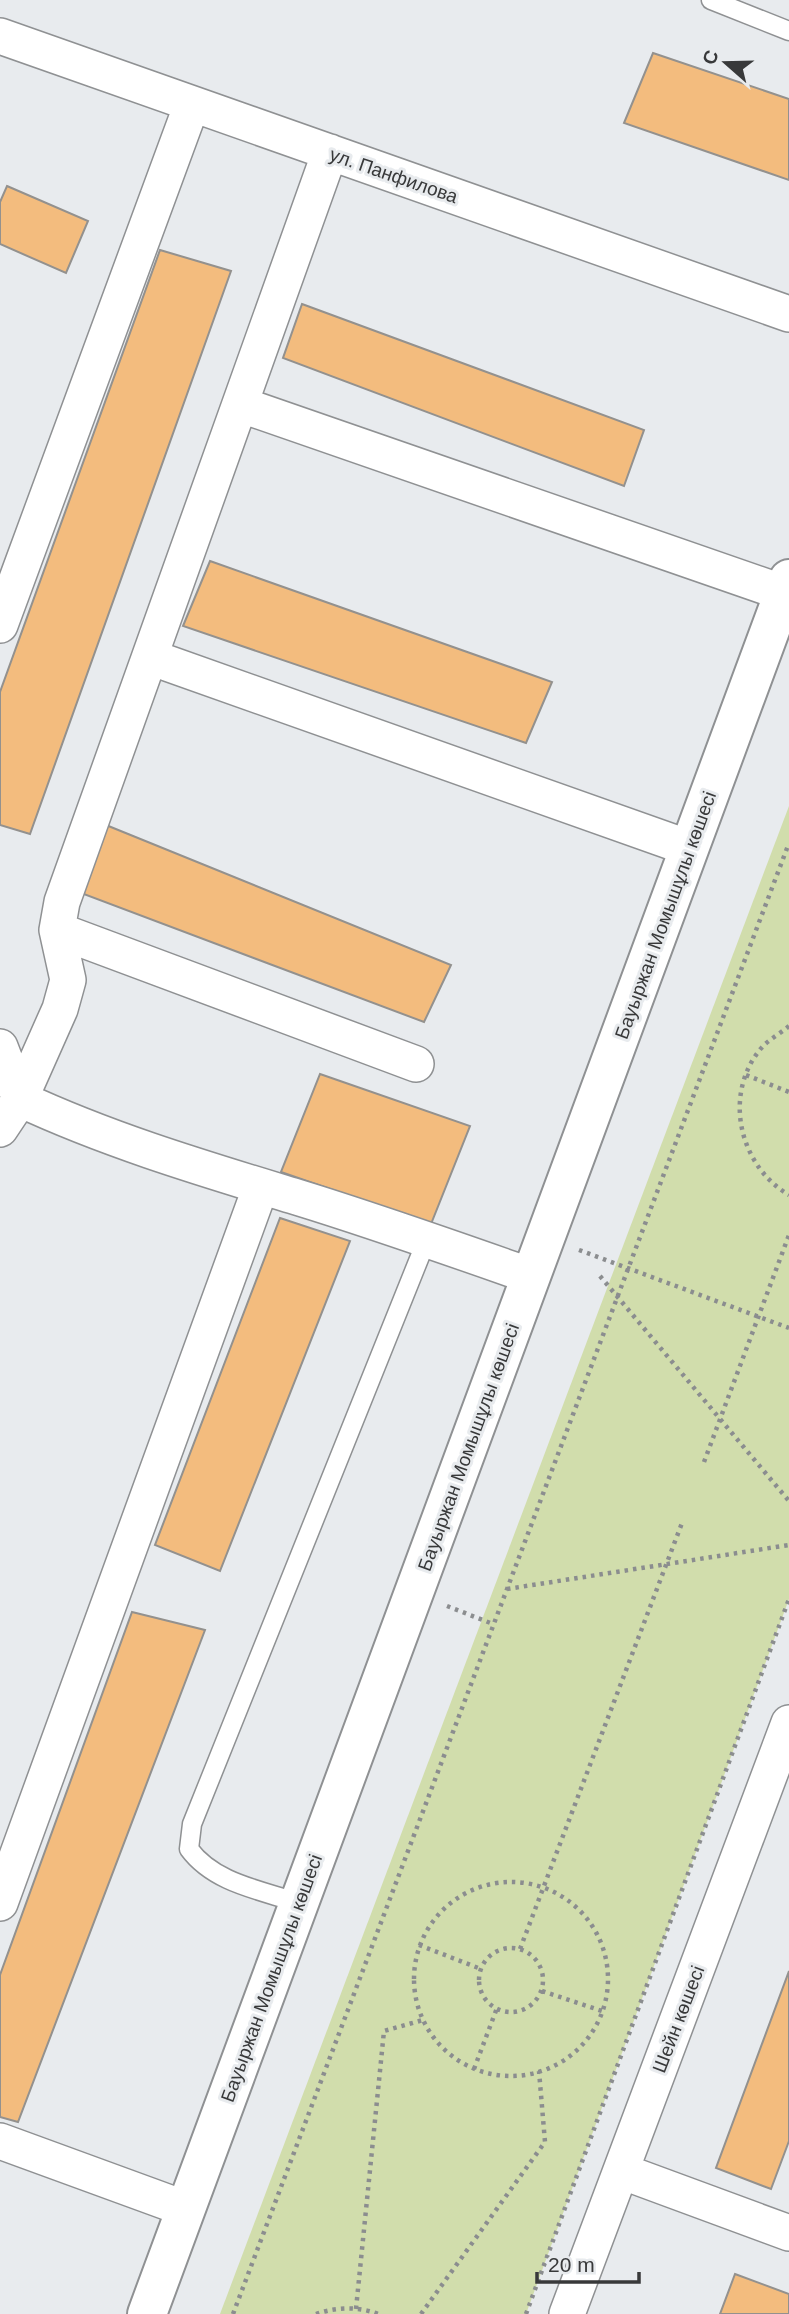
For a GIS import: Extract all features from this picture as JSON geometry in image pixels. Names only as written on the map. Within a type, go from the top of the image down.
[{"type":"street","name":"ул. Панфилова","points":[[0,36],[789,314]]},
{"type":"street","points":[[0,625],[192,104]]},
{"type":"street","points":[[0,1129],[20,1099],[60,1009],[68,980],[57,930],[62,902],[242,405],[330,152]]},
{"type":"street","points":[[242,405],[787,586]]},
{"type":"street","name":"Бауыржан Момышұлы көшесі","points":[[147,2314],[787,586]]},
{"type":"street","points":[[150,657],[690,848]]},
{"type":"street","points":[[57,930],[416,1064]]},
{"type":"street","points":[[0,1047],[20,1099],[149,1151],[427,1239],[531,1276]]},
{"type":"street","points":[[0,1903],[261,1186]]},
{"type":"street","name":"Шейн көшесі","points":[[567,2314],[789,1723]]},
{"type":"street","points":[[0,2141],[186,2209]]},
{"type":"street","points":[[621,2171],[789,2233]]},
{"type":"lane","points":[[711,0],[789,31]]},
{"type":"lane","points":[[299,1903],[217,1875],[201,1865],[189,1849],[192,1824],[427,1239]]},
{"type":"path","points":[[233,2314],[789,843]]},
{"type":"path","points":[[789,1026],[763,1046],[746,1075],[739,1105],[742,1135],[754,1164],[775,1186],[789,1195]]},
{"type":"path","points":[[746,1075],[789,1092]]},
{"type":"path","points":[[704,1462],[789,1235]]},
{"type":"path","points":[[545,1237],[789,1328]]},
{"type":"path","points":[[600,1276],[789,1501]]},
{"type":"path","points":[[520,1949],[682,1523]]},
{"type":"path","points":[[506,1589],[666,1567],[789,1545]]},
{"type":"path","points":[[414,1593],[493,1624]]},
{"type":"path","points":[[526,2314],[789,1599]]},
{"type":"path","points":[[522,1881],[543,1887],[552,1890],[579,1909],[598,1935],[608,1966],[606,1998],[594,2029],[573,2053],[539,2071],[515,2076],[474,2069],[455,2059],[432,2037],[417,2008],[413,1977],[419,1945],[435,1917],[460,1896],[489,1883],[522,1881]]},
{"type":"path","points":[[419,1945],[481,1969]]},
{"type":"path","points":[[504,1948],[520,1949],[534,1956],[544,1975],[542,1991],[532,2005],[513,2012],[497,2008],[480,1990],[481,1969],[494,1952],[504,1948]]},
{"type":"path","points":[[542,1991],[601,2011]]},
{"type":"path","points":[[474,2069],[497,2008]]},
{"type":"path","points":[[356,2309],[384,2031],[423,2020]]},
{"type":"path","points":[[421,2314],[545,2142],[539,2071]]},
{"type":"path","points":[[316,2314],[333,2308],[378,2314]]},
{"type":"green space","points":[[789,806],[789,1599],[526,2314],[220,2314]]},
{"type":"building","points":[[653,53],[789,99],[789,180],[624,123]]},
{"type":"building","points":[[7,186],[88,221],[66,273],[0,244],[0,202]]},
{"type":"building","points":[[160,250],[231,271],[30,834],[0,825],[0,692]]},
{"type":"building","points":[[302,304],[644,430],[624,486],[283,358]]},
{"type":"building","points":[[210,561],[552,682],[526,743],[183,626]]},
{"type":"building","points":[[101,823],[451,965],[424,1022],[73,890]]},
{"type":"building","points":[[320,1074],[470,1126],[431,1224],[281,1172]]},
{"type":"building","points":[[280,1218],[350,1241],[220,1571],[155,1545]]},
{"type":"building","points":[[132,1612],[205,1630],[18,2122],[0,2117],[0,1975]]},
{"type":"building","points":[[789,1971],[789,2141],[771,2189],[716,2168]]},
{"type":"building","points":[[735,2274],[789,2294],[789,2314],[720,2314]]}]
